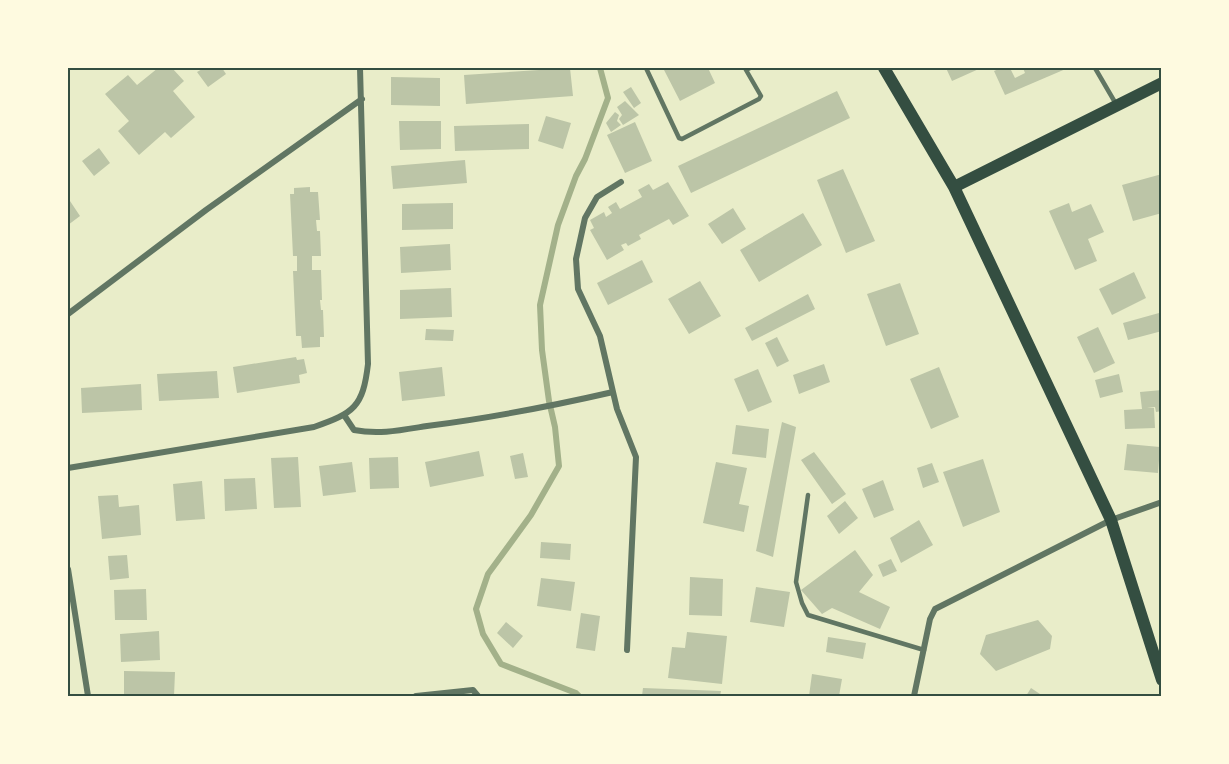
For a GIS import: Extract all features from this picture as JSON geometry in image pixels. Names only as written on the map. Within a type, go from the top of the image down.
[{"type":"main road","points":[[884,68],[954,187],[1111,520],[1161,680]]},
{"type":"main road","points":[[954,187],[1161,83]]},
{"type":"street","points":[[68,468],[314,426],[344,415],[356,405],[362,395],[368,364],[360,68]]},
{"type":"street","points":[[68,315],[206,210],[362,99]]},
{"type":"street","points":[[621,182],[597,197],[585,218],[576,258],[578,289],[600,336],[617,409],[636,457],[627,650]]},
{"type":"street","points":[[344,415],[354,430],[372,434],[453,423],[562,404],[613,392]]},
{"type":"street","points":[[914,696],[930,619],[935,609],[1111,520],[1161,502]]},
{"type":"street","points":[[68,569],[88,696]]},
{"type":"street","points":[[416,696],[473,690],[478,696]]},
{"type":"lane","points":[[646,68],[679,138],[682,139],[759,99],[761,96],[747,68]]},
{"type":"lane","points":[[1095,68],[1117,106]]},
{"type":"lane","points":[[808,495],[796,582],[808,615],[924,650]]},
{"type":"building","points":[[158,68],[172,68],[184,81],[173,91],[195,117],[171,138],[165,132],[139,155],[118,131],[129,121],[105,94],[128,75],[137,85]]},
{"type":"building","points":[[204,68],[222,68],[226,74],[208,87],[197,72]]},
{"type":"building","points":[[570,68],[573,96],[466,104],[464,75]]},
{"type":"building","points":[[663,68],[708,68],[715,83],[680,101]]},
{"type":"building","points":[[946,68],[981,68],[952,81]]},
{"type":"building","points":[[1010,68],[1015,78],[1025,73],[1023,68],[1068,68],[1005,95],[994,71]]},
{"type":"building","points":[[391,77],[440,78],[440,106],[391,105]]},
{"type":"building","points":[[631,87],[641,103],[634,108],[623,92]]},
{"type":"building","points":[[837,91],[850,118],[691,193],[678,166]]},
{"type":"building","points":[[625,101],[639,115],[623,125],[619,119],[622,115],[617,107]]},
{"type":"building","points":[[615,112],[619,115],[617,121],[621,125],[611,132],[606,123]]},
{"type":"building","points":[[546,116],[571,123],[563,149],[538,141]]},
{"type":"building","points":[[399,121],[441,121],[441,149],[400,150]]},
{"type":"building","points":[[635,122],[652,161],[625,173],[607,135]]},
{"type":"building","points":[[529,124],[529,149],[455,151],[454,126]]},
{"type":"building","points":[[99,148],[110,163],[94,176],[82,161]]},
{"type":"building","points":[[465,160],[467,183],[393,189],[391,166]]},
{"type":"building","points":[[843,169],[875,241],[846,253],[817,180]]},
{"type":"building","points":[[1162,174],[1162,213],[1133,221],[1122,185]]},
{"type":"building","points":[[668,182],[689,216],[673,225],[669,219],[639,235],[641,239],[628,246],[626,243],[621,245],[624,250],[607,260],[590,230],[594,228],[590,220],[604,212],[606,217],[612,213],[608,207],[616,202],[620,209],[642,197],[638,190],[649,184],[653,190]]},
{"type":"building","points":[[310,187],[310,192],[318,192],[320,220],[316,220],[317,231],[320,231],[321,256],[312,256],[312,270],[321,270],[322,300],[320,300],[321,310],[323,310],[324,337],[320,337],[320,347],[302,348],[301,336],[296,336],[293,271],[297,271],[297,256],[293,256],[290,194],[294,194],[294,188]]},
{"type":"building","points":[[68,198],[80,216],[68,225]]},
{"type":"building","points":[[453,203],[453,229],[402,230],[402,204]]},
{"type":"building","points":[[1069,203],[1072,212],[1091,204],[1104,232],[1088,239],[1097,261],[1075,270],[1049,211]]},
{"type":"building","points":[[733,208],[746,229],[722,244],[708,224]]},
{"type":"building","points":[[803,213],[822,245],[759,282],[740,250]]},
{"type":"building","points":[[450,244],[451,270],[401,273],[400,247]]},
{"type":"building","points":[[642,260],[653,282],[608,305],[597,283]]},
{"type":"building","points":[[1134,272],[1146,298],[1112,315],[1099,289]]},
{"type":"building","points":[[700,281],[721,316],[689,334],[668,299]]},
{"type":"building","points":[[900,283],[919,334],[886,346],[867,294]]},
{"type":"building","points":[[451,288],[452,317],[400,319],[400,290]]},
{"type":"building","points":[[808,294],[815,309],[752,341],[745,328]]},
{"type":"building","points":[[1159,313],[1162,331],[1128,340],[1123,323]]},
{"type":"building","points":[[1098,327],[1115,363],[1094,373],[1077,337]]},
{"type":"building","points":[[426,329],[454,330],[453,341],[425,340]]},
{"type":"building","points":[[777,337],[789,361],[777,367],[765,343]]},
{"type":"building","points":[[296,357],[297,360],[304,359],[307,373],[299,375],[300,383],[237,393],[233,367]]},
{"type":"building","points":[[824,364],[830,382],[799,394],[793,375]]},
{"type":"building","points":[[442,367],[445,396],[402,401],[399,372]]},
{"type":"building","points":[[939,367],[959,417],[931,429],[910,379]]},
{"type":"building","points":[[758,369],[772,402],[748,412],[734,379]]},
{"type":"building","points":[[217,371],[219,398],[159,401],[157,374]]},
{"type":"building","points":[[1119,374],[1123,392],[1100,398],[1095,380]]},
{"type":"building","points":[[141,384],[142,410],[82,413],[81,388]]},
{"type":"building","points":[[1162,390],[1162,411],[1156,412],[1155,407],[1147,408],[1154,408],[1155,428],[1125,429],[1124,410],[1142,409],[1140,392]]},
{"type":"building","points":[[782,422],[796,427],[773,557],[756,551]]},
{"type":"building","points":[[736,425],[769,429],[766,458],[732,454]]},
{"type":"building","points":[[1127,444],[1160,447],[1158,473],[1124,470]]},
{"type":"building","points":[[479,451],[484,476],[430,487],[425,462]]},
{"type":"building","points":[[814,452],[846,494],[832,504],[801,460]]},
{"type":"building","points":[[523,453],[528,477],[515,479],[510,456]]},
{"type":"building","points":[[298,457],[301,507],[274,508],[271,458]]},
{"type":"building","points":[[398,457],[399,488],[370,489],[369,458]]},
{"type":"building","points":[[983,459],[1000,512],[963,527],[943,472]]},
{"type":"building","points":[[352,462],[356,492],[323,496],[319,466]]},
{"type":"building","points":[[716,462],[747,468],[739,504],[749,506],[744,532],[703,523]]},
{"type":"building","points":[[932,463],[939,482],[923,488],[917,468]]},
{"type":"building","points":[[255,478],[257,509],[225,511],[224,479]]},
{"type":"building","points":[[883,480],[894,510],[874,518],[862,489]]},
{"type":"building","points":[[202,481],[205,519],[176,521],[173,484]]},
{"type":"building","points":[[118,495],[119,507],[139,505],[141,535],[102,539],[98,496]]},
{"type":"building","points":[[845,501],[858,518],[839,534],[827,516]]},
{"type":"building","points":[[919,520],[933,545],[901,563],[890,538]]},
{"type":"building","points":[[541,542],[571,544],[570,560],[540,558]]},
{"type":"building","points":[[855,550],[873,575],[859,592],[890,607],[880,629],[832,608],[822,614],[801,590]]},
{"type":"building","points":[[127,555],[129,578],[110,580],[108,556]]},
{"type":"building","points":[[891,559],[897,571],[883,577],[878,565]]},
{"type":"building","points":[[690,577],[723,579],[722,616],[689,615]]},
{"type":"building","points":[[541,578],[575,582],[571,611],[537,606]]},
{"type":"building","points":[[756,587],[790,592],[784,627],[750,622]]},
{"type":"building","points":[[146,589],[147,620],[115,620],[114,590]]},
{"type":"building","points":[[581,613],[600,616],[595,651],[576,648]]},
{"type":"building","points":[[1038,620],[1052,636],[1050,649],[996,671],[980,654],[986,635]]},
{"type":"building","points":[[506,622],[523,636],[513,648],[497,633]]},
{"type":"building","points":[[159,631],[160,660],[121,662],[120,634]]},
{"type":"building","points":[[687,632],[727,636],[722,684],[668,678],[672,647],[685,648]]},
{"type":"building","points":[[828,637],[866,643],[863,659],[826,652]]},
{"type":"building","points":[[124,671],[175,672],[174,696],[124,696]]},
{"type":"building","points":[[812,674],[842,679],[839,696],[809,696]]},
{"type":"building","points":[[643,688],[721,691],[720,696],[642,696]]},
{"type":"building","points":[[1031,688],[1043,696],[1026,696]]},
{"type":"waterway","points":[[579,696],[501,664],[483,634],[476,609],[488,574],[531,515],[559,466],[542,350],[540,305],[558,225],[608,98],[600,68]]}]
